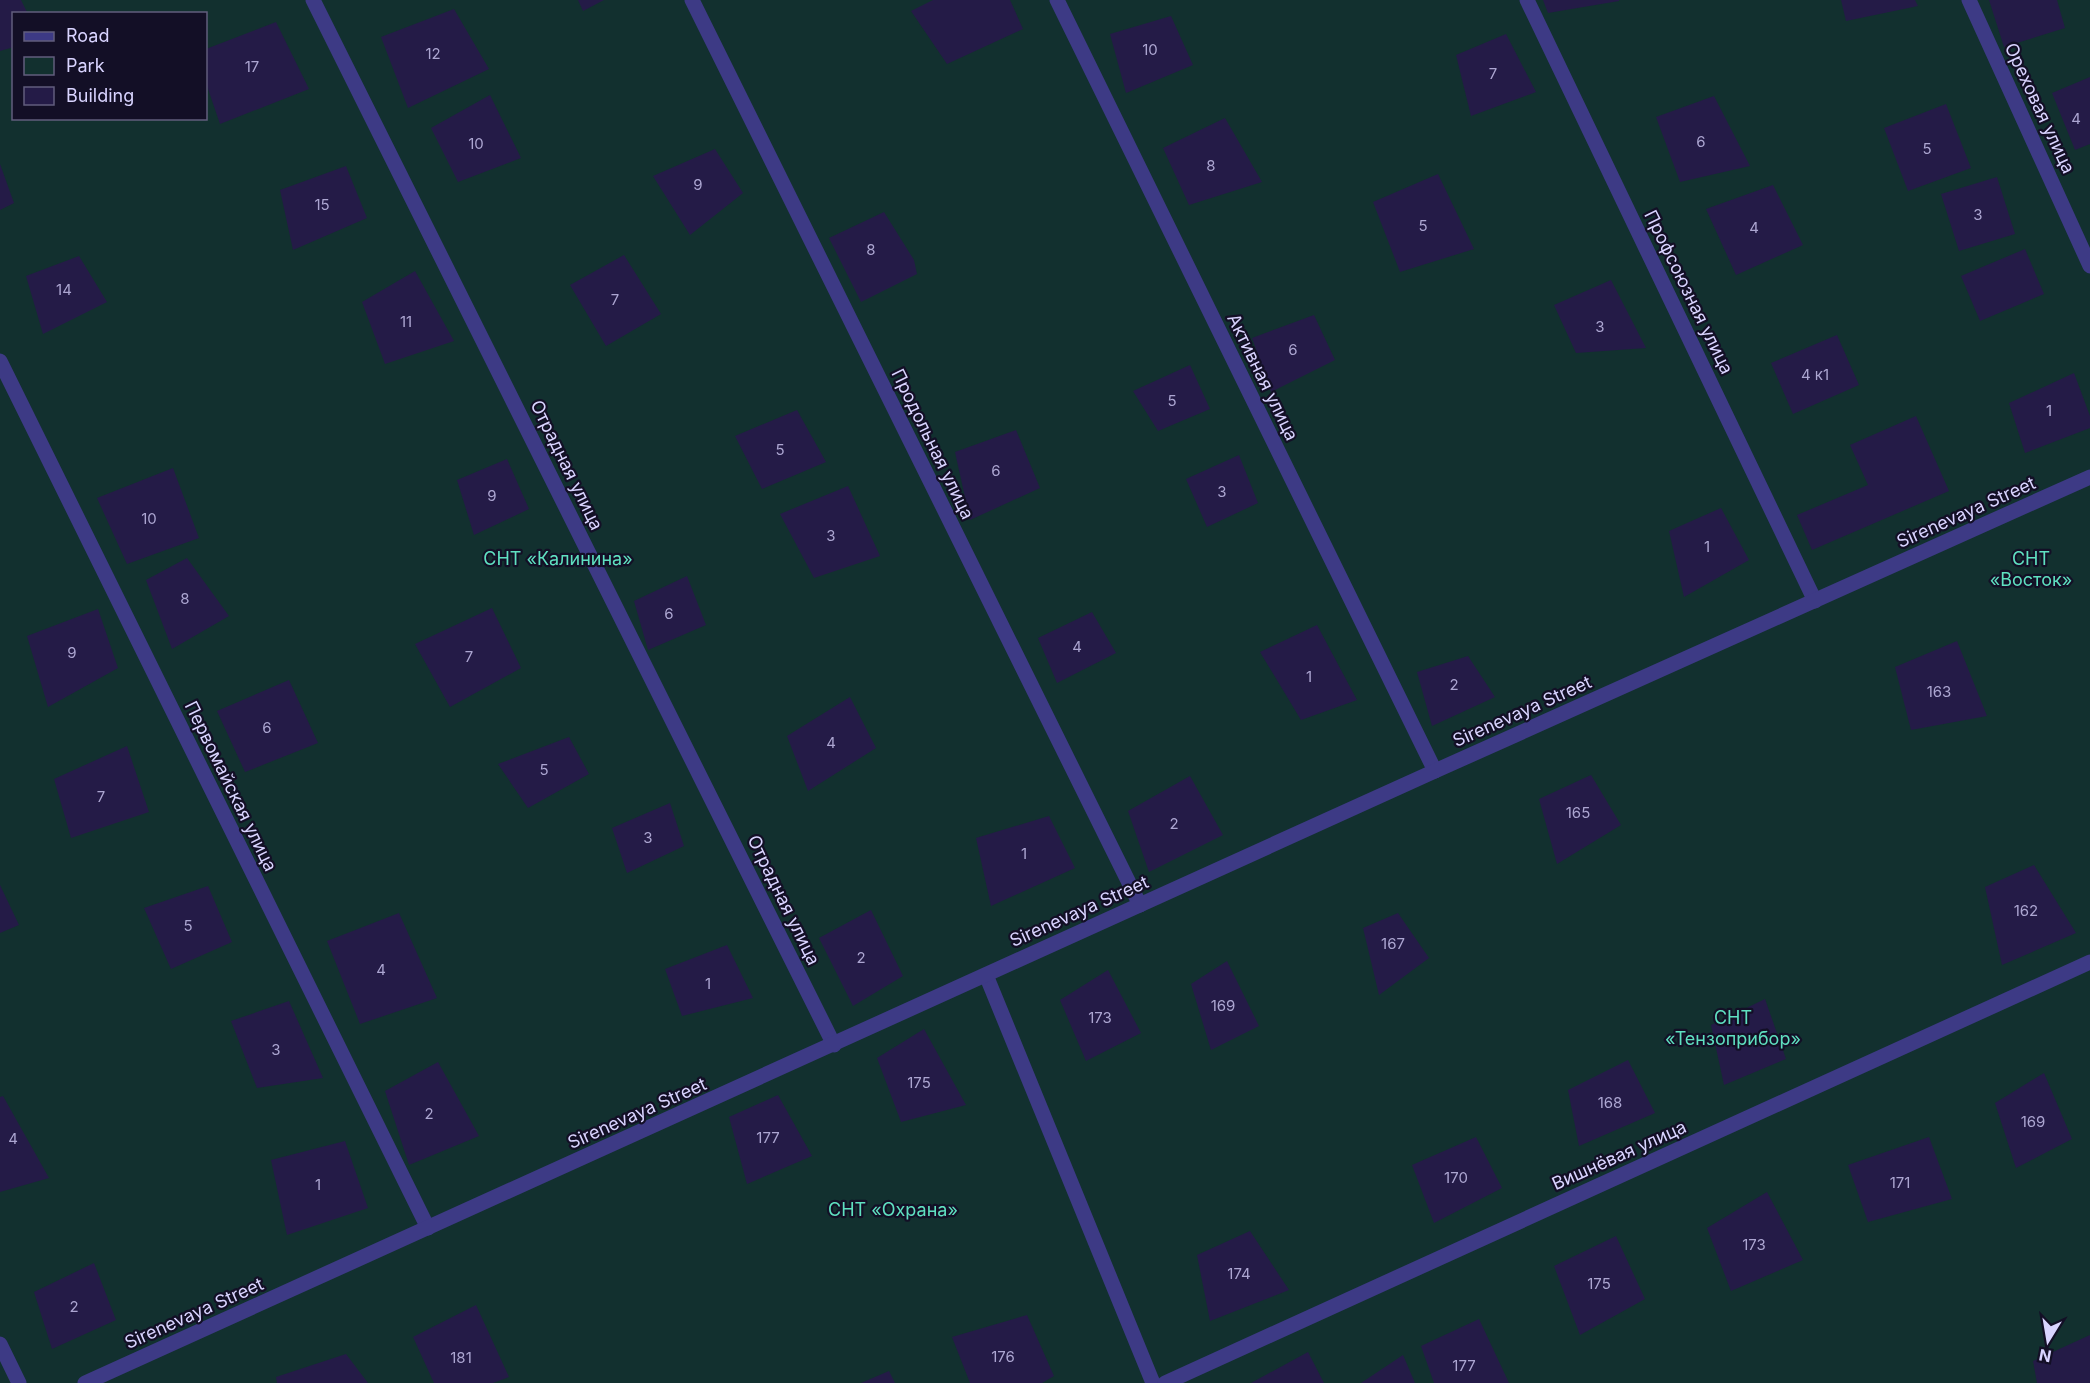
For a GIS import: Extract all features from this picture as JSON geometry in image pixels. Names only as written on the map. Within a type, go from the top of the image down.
[{"type":"street","name":"Отрадная улица","points":[[313,0],[834,1045]]},
{"type":"street","name":"Продольная улица","points":[[692,0],[1140,905]]},
{"type":"street","name":"Активная улица","points":[[1057,0],[1435,771]]},
{"type":"street","name":"Профсоюзная улица","points":[[1527,0],[1815,601]]},
{"type":"street","name":"Ореховая улица","points":[[1969,0],[2090,266]]},
{"type":"street","name":"Первомайская улица","points":[[0,361],[428,1228]]},
{"type":"street","name":"Sirenevaya Street","points":[[86,1383],[1435,771],[2090,477]]},
{"type":"street","name":"Вишнёвая улица","points":[[1165,1383],[2090,962]]},
{"type":"street","points":[[986,975],[1153,1383]]},
{"type":"street","points":[[0,1344],[19,1383]]},
{"type":"green space","name":"СНТ «Калинина»","points":[[0,0],[2090,0],[2090,1383],[0,1383]]},
{"type":"building","points":[[0,0],[21,0],[27,12],[12,12],[12,48],[0,51]]},
{"type":"building","points":[[578,0],[604,0],[583,11]]},
{"type":"building","points":[[933,0],[1010,0],[1023,29],[947,64],[911,11]]},
{"type":"building","points":[[1543,0],[1619,0],[1619,1],[1548,13]]},
{"type":"building","points":[[1841,0],[1915,0],[1918,6],[1846,21]]},
{"type":"building","points":[[1989,0],[2057,0],[2065,28],[2004,47]]},
{"type":"building","points":[[454,9],[489,69],[408,108],[381,37]]},
{"type":"building","points":[[1171,16],[1193,65],[1126,93],[1110,34]]},
{"type":"building","points":[[276,22],[309,89],[220,124],[207,86],[207,49]]},
{"type":"building","points":[[1506,34],[1536,92],[1471,116],[1456,55]]},
{"type":"building","points":[[2090,77],[2090,144],[2075,150],[2052,93]]},
{"type":"building","points":[[490,95],[521,158],[458,182],[431,128]]},
{"type":"building","points":[[1714,96],[1750,166],[1680,182],[1656,117]]},
{"type":"building","points":[[1946,104],[1971,168],[1908,191],[1884,128]]},
{"type":"building","points":[[1225,118],[1262,182],[1189,205],[1163,148]]},
{"type":"building","points":[[715,149],[743,193],[690,235],[653,176]]},
{"type":"building","points":[[0,164],[14,203],[0,210]]},
{"type":"building","points":[[346,166],[367,218],[293,250],[280,190]]},
{"type":"building","points":[[1438,174],[1474,249],[1400,272],[1373,202]]},
{"type":"building","points":[[1997,177],[2015,234],[1959,251],[1941,194]]},
{"type":"building","points":[[1773,185],[1803,245],[1736,275],[1706,209]]},
{"type":"building","points":[[884,212],[914,260],[917,274],[861,302],[829,238]]},
{"type":"building","points":[[2025,249],[2044,294],[1980,321],[1961,276]]},
{"type":"building","points":[[624,255],[661,314],[606,346],[570,285]]},
{"type":"building","points":[[79,256],[107,302],[43,334],[26,276]]},
{"type":"building","points":[[415,271],[454,341],[385,364],[362,302]]},
{"type":"building","points":[[1611,280],[1646,348],[1576,353],[1554,305]]},
{"type":"building","points":[[1314,315],[1335,360],[1271,392],[1252,338]]},
{"type":"building","points":[[1837,335],[1859,385],[1793,414],[1771,363]]},
{"type":"building","points":[[1190,365],[1210,409],[1158,431],[1133,391]]},
{"type":"building","points":[[2074,373],[2090,416],[2090,428],[2025,453],[2009,403]]},
{"type":"building","points":[[797,410],[826,462],[762,489],[735,436]]},
{"type":"building","points":[[1916,416],[1949,491],[1812,550],[1797,515],[1868,485],[1850,445]]},
{"type":"building","points":[[1016,430],[1040,488],[970,520],[955,452]]},
{"type":"building","points":[[1239,455],[1258,503],[1207,527],[1186,479]]},
{"type":"building","points":[[507,459],[529,509],[474,535],[457,480]]},
{"type":"building","points":[[173,468],[199,538],[127,564],[97,498]]},
{"type":"building","points":[[848,486],[880,556],[814,578],[780,514]]},
{"type":"building","points":[[1721,508],[1749,560],[1684,597],[1669,531]]},
{"type":"building","points":[[187,558],[229,616],[172,649],[146,580]]},
{"type":"building","points":[[687,576],[706,625],[648,650],[634,601]]},
{"type":"building","points":[[492,608],[521,668],[450,707],[415,644]]},
{"type":"building","points":[[98,609],[118,668],[48,707],[27,636]]},
{"type":"building","points":[[1092,612],[1116,653],[1057,683],[1038,638]]},
{"type":"building","points":[[1317,625],[1357,700],[1301,720],[1260,652]]},
{"type":"building","points":[[1957,641],[1987,716],[1911,730],[1895,667]]},
{"type":"building","points":[[1468,656],[1495,697],[1432,726],[1417,672]]},
{"type":"building","points":[[289,680],[318,743],[245,772],[217,711]]},
{"type":"building","points":[[850,697],[876,748],[808,791],[787,736]]},
{"type":"building","points":[[569,737],[589,774],[528,808],[498,764]]},
{"type":"building","points":[[127,746],[149,812],[71,838],[54,779]]},
{"type":"building","points":[[1591,775],[1621,825],[1557,864],[1539,799]]},
{"type":"building","points":[[1190,776],[1223,835],[1149,872],[1128,811]]},
{"type":"building","points":[[670,803],[684,846],[627,873],[612,828]]},
{"type":"building","points":[[1049,816],[1075,868],[991,906],[976,838]]},
{"type":"building","points":[[2034,865],[2076,933],[2002,965],[1985,887]]},
{"type":"building","points":[[0,885],[19,925],[0,933]]},
{"type":"building","points":[[208,886],[232,942],[171,969],[144,908]]},
{"type":"building","points":[[871,910],[903,976],[853,1006],[819,938]]},
{"type":"building","points":[[399,913],[437,998],[360,1024],[327,941]]},
{"type":"building","points":[[1398,913],[1429,958],[1379,995],[1363,928]]},
{"type":"building","points":[[727,945],[753,998],[682,1016],[665,969]]},
{"type":"building","points":[[1227,961],[1259,1026],[1211,1050],[1191,984]]},
{"type":"building","points":[[1108,970],[1141,1033],[1086,1061],[1060,1000]]},
{"type":"building","points":[[1765,999],[1786,1059],[1724,1085],[1711,1025]]},
{"type":"building","points":[[289,1001],[323,1078],[257,1088],[231,1021]]},
{"type":"building","points":[[924,1029],[966,1105],[901,1122],[877,1058]]},
{"type":"building","points":[[1628,1060],[1655,1113],[1579,1146],[1568,1090]]},
{"type":"building","points":[[438,1062],[479,1136],[409,1165],[385,1091]]},
{"type":"building","points":[[2044,1073],[2072,1139],[2016,1168],[1995,1103]]},
{"type":"building","points":[[778,1095],[812,1156],[747,1184],[729,1117]]},
{"type":"building","points":[[3,1096],[49,1178],[0,1192],[0,1097]]},
{"type":"building","points":[[1476,1137],[1502,1188],[1434,1223],[1412,1165]]},
{"type":"building","points":[[1929,1137],[1952,1199],[1868,1222],[1848,1165]]},
{"type":"building","points":[[345,1141],[368,1208],[287,1235],[271,1160]]},
{"type":"building","points":[[1767,1192],[1803,1260],[1731,1291],[1707,1228]]},
{"type":"building","points":[[1250,1231],[1289,1290],[1210,1321],[1197,1255]]},
{"type":"building","points":[[1616,1236],[1645,1299],[1580,1335],[1554,1266]]},
{"type":"building","points":[[94,1263],[116,1320],[52,1349],[34,1292]]},
{"type":"building","points":[[476,1305],[509,1377],[493,1383],[434,1383],[413,1337]]},
{"type":"building","points":[[1027,1315],[1054,1376],[1042,1383],[970,1383],[952,1337]]},
{"type":"building","points":[[1479,1319],[1509,1383],[1434,1383],[1421,1346]]},
{"type":"building","points":[[2090,1335],[2090,1383],[2037,1383],[2033,1361]]},
{"type":"building","points":[[1308,1352],[1324,1383],[1251,1383]]},
{"type":"building","points":[[346,1354],[368,1383],[277,1383],[276,1377]]},
{"type":"building","points":[[1403,1355],[1415,1383],[1361,1383]]},
{"type":"building","points":[[889,1371],[895,1383],[861,1383]]},
{"type":"park label","name":"СНТ «Восток»","points":[[2031,568]]},
{"type":"park label","name":"СНТ «Тензоприбор»","points":[[1733,1027]]},
{"type":"park label","name":"СНТ «Охрана»","points":[[893,1209]]}]
